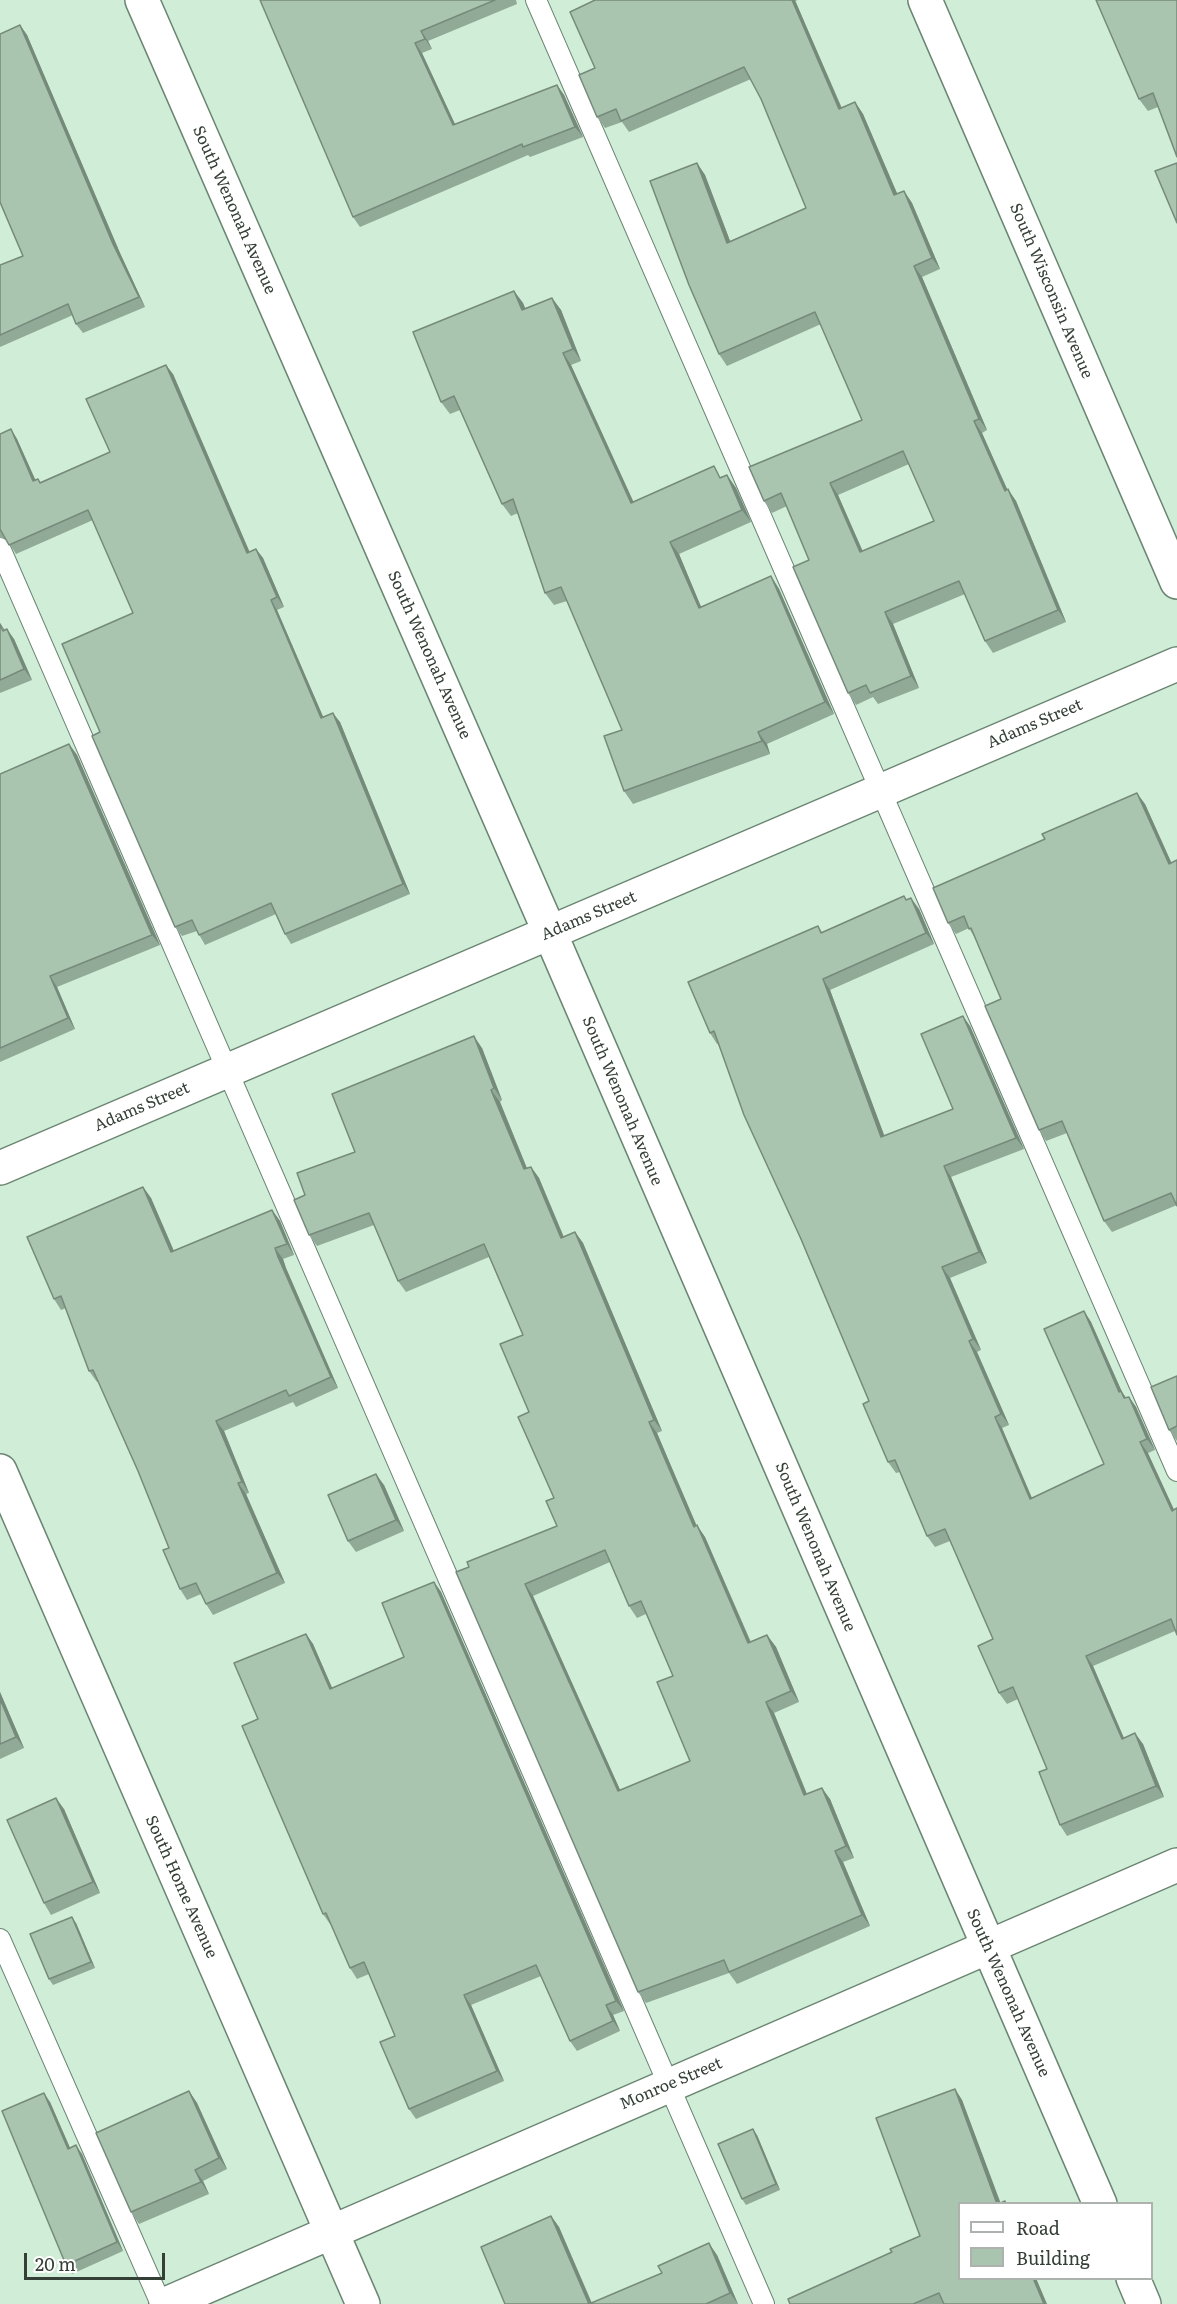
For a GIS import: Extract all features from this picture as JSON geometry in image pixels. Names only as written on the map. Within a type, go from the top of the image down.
[{"type":"street","name":"South Wenonah Avenue","points":[[142,0],[550,933],[1099,2202]]},
{"type":"street","name":"South Wisconsin Avenue","points":[[925,0],[1177,582]]},
{"type":"street","name":"Adams Street","points":[[0,1168],[1177,664]]},
{"type":"street","name":"South Home Avenue","points":[[0,1471],[363,2304]]},
{"type":"street","name":"Monroe Street","points":[[166,2304],[1177,1865]]},
{"type":"street","points":[[1134,2280],[1144,2304]]},
{"type":"lane","points":[[536,0],[1177,1471]]},
{"type":"lane","points":[[0,548],[764,2304]]},
{"type":"lane","points":[[0,1939],[160,2304]]},
{"type":"building","points":[[260,0],[495,0],[421,31],[425,39],[415,43],[453,125],[557,85],[575,127],[523,147],[522,144],[353,217]]},
{"type":"building","points":[[595,0],[792,0],[839,109],[855,102],[894,195],[904,191],[932,258],[914,266],[979,419],[974,421],[1005,491],[1008,489],[1058,610],[985,641],[959,581],[885,612],[911,676],[870,693],[866,685],[848,693],[793,567],[809,560],[781,493],[764,501],[749,467],[862,420],[815,312],[719,354],[689,285],[650,181],[697,163],[727,243],[806,208],[761,99],[744,67],[621,121],[616,109],[597,117],[579,75],[595,68],[570,12]],"holes":[[[903,451],[934,521],[860,552],[830,483]]]},
{"type":"building","points":[[1096,0],[1177,0],[1177,157],[1153,93],[1139,99]]},
{"type":"building","points":[[20,25],[113,244],[139,297],[76,324],[68,304],[0,335],[0,265],[23,256],[0,202],[0,34]]},
{"type":"building","points":[[1177,163],[1177,223],[1155,171]]},
{"type":"building","points":[[514,291],[522,310],[552,298],[573,349],[563,353],[631,503],[714,466],[720,478],[727,475],[742,510],[670,542],[699,608],[771,576],[825,702],[758,732],[762,741],[624,791],[604,736],[622,730],[561,587],[545,593],[513,499],[502,504],[454,396],[441,402],[413,332]]},
{"type":"building","points":[[166,365],[247,553],[256,549],[277,597],[271,600],[321,718],[333,713],[403,884],[285,934],[271,903],[199,935],[192,920],[175,927],[92,736],[100,732],[62,644],[133,613],[88,510],[9,545],[0,529],[0,434],[11,429],[33,481],[38,479],[40,483],[110,452],[86,399]]},
{"type":"building","points":[[0,624],[3,631],[7,629],[24,669],[0,680]]},
{"type":"building","points":[[69,744],[152,935],[50,976],[68,1018],[0,1048],[0,774]]},
{"type":"building","points":[[1137,793],[1169,864],[1177,860],[1177,1206],[1171,1193],[1104,1221],[1062,1121],[1039,1130],[985,1006],[1001,999],[971,928],[969,929],[964,916],[948,923],[933,888],[1045,839],[1042,834]]},
{"type":"building","points":[[904,896],[906,900],[911,898],[926,933],[823,979],[881,1137],[953,1109],[921,1034],[963,1016],[1016,1138],[944,1166],[979,1252],[942,1267],[973,1339],[969,1341],[1001,1414],[995,1417],[1030,1499],[1104,1464],[1044,1329],[1084,1311],[1119,1392],[1121,1391],[1124,1398],[1129,1397],[1147,1439],[1140,1442],[1172,1511],[1177,1508],[1177,1635],[1171,1619],[1086,1656],[1122,1739],[1135,1733],[1156,1786],[1060,1825],[1039,1772],[1047,1769],[1013,1687],[999,1693],[978,1646],[993,1639],[945,1529],[927,1536],[895,1460],[888,1462],[863,1404],[869,1401],[801,1239],[744,1115],[714,1031],[710,1033],[688,982],[818,926],[821,933]]},
{"type":"building","points":[[474,1036],[494,1088],[491,1090],[524,1169],[531,1167],[561,1238],[575,1232],[654,1420],[649,1422],[694,1527],[697,1525],[748,1643],[767,1635],[791,1691],[766,1702],[804,1795],[822,1788],[846,1846],[835,1851],[862,1915],[729,1972],[724,1960],[638,1992],[456,1572],[469,1567],[467,1562],[557,1526],[546,1501],[554,1498],[518,1417],[529,1412],[500,1344],[523,1335],[484,1244],[398,1281],[369,1213],[309,1235],[294,1200],[305,1195],[297,1173],[355,1152],[332,1094]],"holes":[[[605,1550],[629,1606],[641,1601],[673,1676],[657,1682],[690,1761],[618,1791],[525,1584]]]},
{"type":"building","points":[[143,1187],[171,1252],[272,1210],[287,1244],[275,1248],[278,1257],[331,1377],[289,1396],[286,1390],[216,1421],[242,1482],[238,1483],[277,1573],[206,1604],[196,1583],[180,1589],[163,1550],[169,1548],[138,1471],[93,1370],[89,1371],[61,1296],[54,1299],[27,1237]]},
{"type":"building","points":[[1177,1376],[1177,1426],[1169,1430],[1151,1387]]},
{"type":"building","points":[[376,1474],[396,1520],[348,1541],[328,1495]]},
{"type":"building","points":[[434,1582],[616,2001],[606,2005],[613,2021],[570,2041],[536,1965],[464,1995],[497,2071],[409,2109],[380,2042],[395,2036],[364,1962],[350,1968],[326,1913],[323,1914],[242,1726],[258,1719],[234,1663],[306,1634],[330,1689],[404,1657],[382,1603]]},
{"type":"building","points":[[0,1699],[16,1737],[0,1744]]},
{"type":"building","points":[[56,1798],[93,1882],[44,1903],[7,1820]]},
{"type":"building","points":[[72,1917],[91,1962],[49,1979],[30,1934]]},
{"type":"building","points":[[955,2089],[996,2202],[958,2202],[958,2280],[1034,2280],[1044,2304],[944,2304],[939,2293],[913,2304],[790,2304],[788,2299],[892,2252],[890,2249],[920,2236],[876,2118]]},
{"type":"building","points":[[189,2091],[219,2158],[195,2170],[201,2182],[131,2212],[96,2133]]},
{"type":"building","points":[[44,2093],[68,2149],[76,2145],[117,2242],[66,2265],[2,2111]]},
{"type":"building","points":[[753,2129],[776,2184],[742,2199],[718,2144]]},
{"type":"building","points":[[551,2216],[589,2304],[505,2304],[481,2247]]},
{"type":"building","points":[[709,2243],[730,2293],[706,2304],[589,2304],[662,2273],[658,2266]]}]
